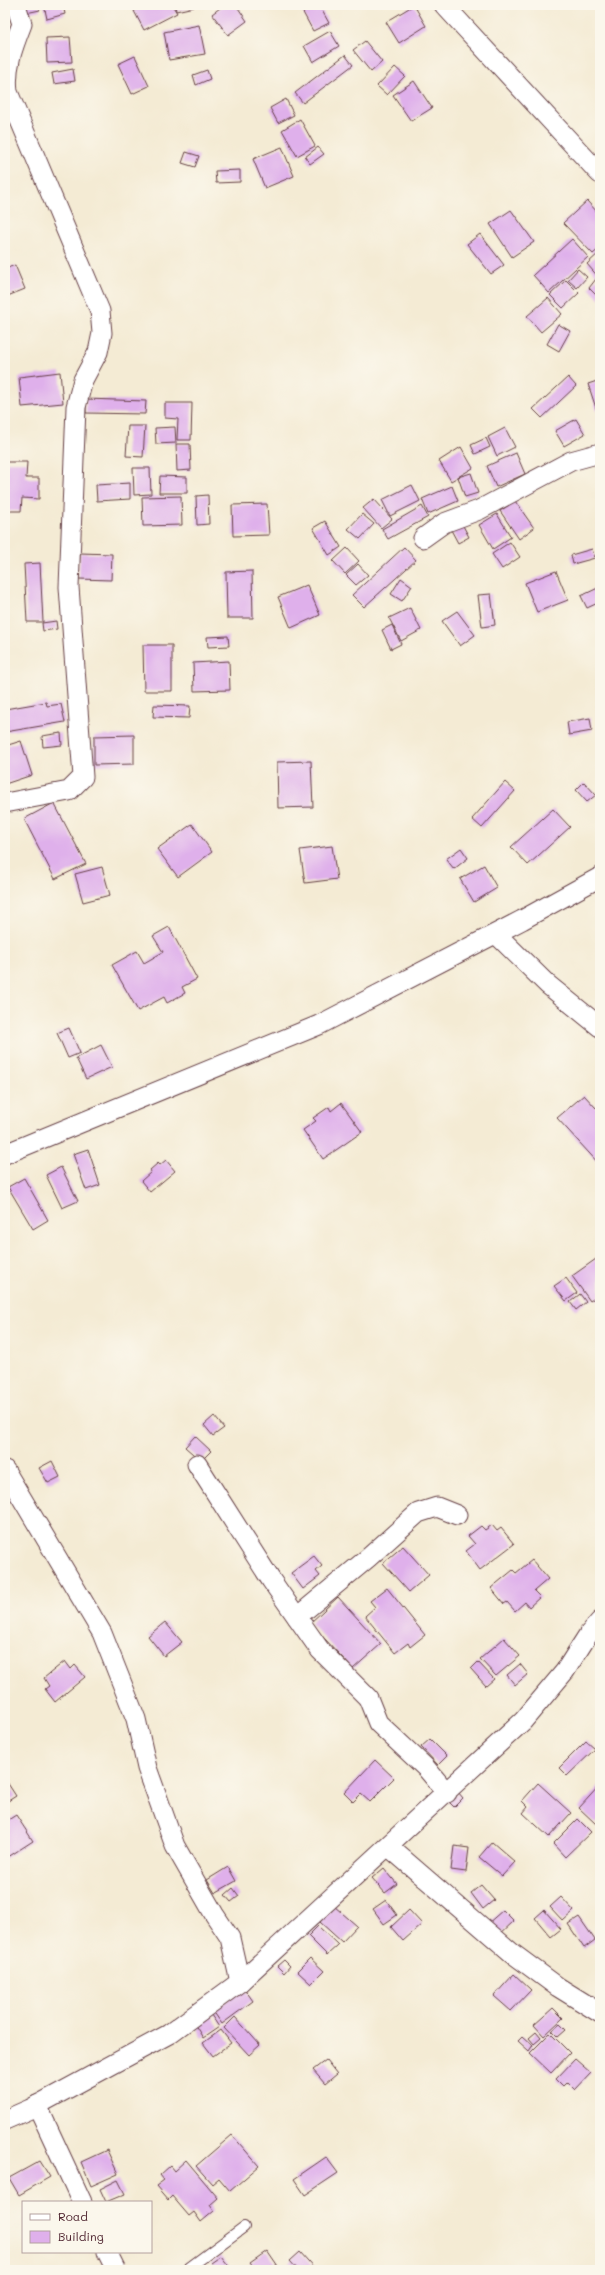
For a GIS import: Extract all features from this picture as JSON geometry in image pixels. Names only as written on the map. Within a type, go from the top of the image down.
[{"type":"street","points":[[5,803],[69,791],[82,777],[69,587],[76,407],[83,380],[98,352],[102,333],[100,311],[8,92],[6,78],[10,53],[22,24],[16,5]]},
{"type":"street","points":[[444,5],[600,174]]},
{"type":"street","points":[[423,538],[444,523],[479,510],[571,461],[600,453]]},
{"type":"street","points":[[5,1154],[319,1026],[496,934],[596,885]]},
{"type":"street","points":[[496,934],[547,984],[600,1027]]},
{"type":"street","points":[[197,1464],[320,1650],[368,1698],[378,1723],[426,1768],[447,1793]]},
{"type":"street","points":[[5,1470],[102,1634],[136,1719],[147,1768],[175,1846],[214,1914],[230,1938],[240,1982]]},
{"type":"street","points":[[297,1617],[368,1558],[418,1513],[437,1507],[457,1514]]},
{"type":"street","points":[[5,2120],[37,2105],[169,2034],[240,1982],[389,1847],[523,1721],[565,1671],[588,1635],[600,1621]]},
{"type":"street","points":[[389,1847],[512,1953],[558,1987],[600,2013]]},
{"type":"street","points":[[37,2105],[82,2201]]},
{"type":"street","points":[[108,2253],[116,2270]]},
{"type":"lane","points":[[186,2270],[244,2227]]},
{"type":"building","points":[[24,5],[39,5],[40,10],[26,13]]},
{"type":"building","points":[[44,5],[63,5],[65,14],[47,19]]},
{"type":"building","points":[[145,5],[172,5],[177,13],[144,30],[134,11]]},
{"type":"building","points":[[175,5],[194,5],[194,7],[176,11]]},
{"type":"building","points":[[224,5],[236,5],[247,21],[228,35],[212,14]]},
{"type":"building","points":[[299,5],[319,5],[329,23],[313,31]]},
{"type":"building","points":[[414,5],[426,26],[399,43],[386,22]]},
{"type":"building","points":[[199,25],[205,54],[169,60],[164,32]]},
{"type":"building","points":[[330,31],[339,46],[313,62],[304,46]]},
{"type":"building","points":[[70,37],[72,62],[47,63],[46,38]]},
{"type":"building","points":[[365,41],[382,62],[371,72],[353,50]]},
{"type":"building","points":[[345,55],[353,65],[303,103],[295,93]]},
{"type":"building","points":[[135,56],[149,86],[132,94],[118,64]]},
{"type":"building","points":[[395,67],[405,76],[387,95],[377,86]]},
{"type":"building","points":[[73,69],[75,81],[54,84],[52,73]]},
{"type":"building","points":[[207,70],[210,79],[196,85],[193,75]]},
{"type":"building","points":[[414,81],[432,108],[411,121],[393,95]]},
{"type":"building","points":[[286,99],[294,115],[278,123],[270,108]]},
{"type":"building","points":[[300,119],[315,146],[297,156],[282,130]]},
{"type":"building","points":[[282,147],[294,176],[265,188],[253,159]]},
{"type":"building","points":[[318,147],[324,154],[310,164],[305,157]]},
{"type":"building","points":[[186,152],[199,156],[195,167],[182,163]]},
{"type":"building","points":[[240,170],[240,182],[216,183],[215,171]]},
{"type":"building","points":[[587,201],[600,215],[600,248],[593,254],[563,223]]},
{"type":"building","points":[[511,210],[534,242],[512,257],[490,224]]},
{"type":"building","points":[[480,234],[504,265],[491,274],[467,244]]},
{"type":"building","points":[[572,239],[588,257],[549,293],[533,275]]},
{"type":"building","points":[[600,252],[600,279],[587,264]]},
{"type":"building","points":[[15,265],[25,289],[5,297],[5,269]]},
{"type":"building","points":[[578,269],[587,277],[577,288],[568,280]]},
{"type":"building","points":[[596,279],[600,283],[600,299],[589,288]]},
{"type":"building","points":[[566,280],[579,293],[563,308],[550,295]]},
{"type":"building","points":[[548,298],[562,314],[541,332],[527,316]]},
{"type":"building","points":[[558,324],[570,331],[559,351],[547,344]]},
{"type":"building","points":[[60,372],[63,403],[22,407],[19,377]]},
{"type":"building","points":[[568,377],[576,386],[542,418],[533,409]]},
{"type":"building","points":[[600,380],[600,410],[597,411],[588,384]]},
{"type":"building","points":[[86,399],[146,401],[145,414],[86,413]]},
{"type":"building","points":[[165,403],[192,403],[191,440],[177,440],[178,419],[165,418]]},
{"type":"building","points":[[576,419],[585,434],[564,446],[555,431]]},
{"type":"building","points":[[128,426],[145,426],[143,457],[126,456]]},
{"type":"building","points":[[175,427],[176,443],[156,444],[155,428]]},
{"type":"building","points":[[505,428],[515,447],[497,456],[488,437]]},
{"type":"building","points":[[486,438],[490,447],[475,454],[471,445]]},
{"type":"building","points":[[176,444],[190,444],[191,470],[177,471]]},
{"type":"building","points":[[461,447],[473,468],[451,481],[439,461]]},
{"type":"building","points":[[516,453],[525,474],[496,487],[487,466]]},
{"type":"building","points":[[5,462],[27,462],[26,478],[39,478],[39,499],[22,498],[21,511],[5,511]]},
{"type":"building","points":[[133,468],[150,468],[151,494],[134,495]]},
{"type":"building","points":[[471,473],[478,493],[465,497],[458,477]]},
{"type":"building","points":[[160,476],[187,477],[187,493],[159,493]]},
{"type":"building","points":[[130,483],[130,499],[97,501],[96,485]]},
{"type":"building","points":[[412,485],[420,501],[390,516],[382,500]]},
{"type":"building","points":[[452,486],[458,501],[428,514],[422,499]]},
{"type":"building","points":[[208,495],[209,524],[197,525],[196,496]]},
{"type":"building","points":[[181,496],[182,525],[143,526],[142,497]]},
{"type":"building","points":[[374,499],[392,519],[381,528],[363,508]]},
{"type":"building","points":[[515,501],[534,528],[519,539],[500,511]]},
{"type":"building","points":[[267,504],[269,535],[233,536],[232,505]]},
{"type":"building","points":[[422,506],[428,517],[388,539],[382,529]]},
{"type":"building","points":[[362,514],[374,524],[360,539],[348,529]]},
{"type":"building","points":[[497,514],[511,537],[493,549],[479,525]]},
{"type":"building","points":[[325,521],[341,547],[329,555],[313,528]]},
{"type":"building","points":[[461,522],[469,537],[458,543],[450,528]]},
{"type":"building","points":[[510,542],[520,557],[502,569],[492,554]]},
{"type":"building","points":[[404,547],[416,560],[364,607],[352,595]]},
{"type":"building","points":[[347,548],[359,561],[345,574],[333,561]]},
{"type":"building","points":[[592,549],[595,558],[573,564],[571,555]]},
{"type":"building","points":[[80,553],[112,554],[111,580],[79,579]]},
{"type":"building","points":[[40,563],[43,622],[27,622],[24,564]]},
{"type":"building","points":[[358,564],[368,575],[356,585],[346,575]]},
{"type":"building","points":[[252,571],[253,618],[227,618],[226,572]]},
{"type":"building","points":[[556,571],[568,600],[537,612],[525,583]]},
{"type":"building","points":[[401,578],[412,586],[402,601],[391,594]]},
{"type":"building","points":[[307,585],[320,615],[291,628],[278,597]]},
{"type":"building","points":[[600,587],[600,602],[587,608],[581,596]]},
{"type":"building","points":[[491,594],[495,625],[482,627],[478,595]]},
{"type":"building","points":[[410,608],[421,630],[401,641],[389,618]]},
{"type":"building","points":[[457,611],[475,635],[460,646],[442,621]]},
{"type":"building","points":[[56,621],[57,629],[43,631],[42,623]]},
{"type":"building","points":[[392,625],[401,644],[391,649],[382,630]]},
{"type":"building","points":[[228,636],[229,646],[208,647],[207,637]]},
{"type":"building","points":[[143,645],[172,645],[172,691],[144,691]]},
{"type":"building","points":[[229,661],[230,690],[194,691],[193,663]]},
{"type":"building","points":[[46,702],[47,706],[61,704],[65,722],[5,732],[5,709]]},
{"type":"building","points":[[154,705],[190,706],[189,718],[153,717]]},
{"type":"building","points":[[590,718],[592,731],[569,735],[567,722]]},
{"type":"building","points":[[61,733],[62,745],[43,747],[42,736]]},
{"type":"building","points":[[134,735],[134,764],[94,765],[94,736]]},
{"type":"building","points":[[21,741],[32,775],[5,784],[5,746]]},
{"type":"building","points":[[311,761],[313,807],[278,808],[277,762]]},
{"type":"building","points":[[505,782],[515,791],[482,828],[472,819]]},
{"type":"building","points":[[584,782],[596,795],[587,802],[576,790]]},
{"type":"building","points":[[54,803],[86,864],[55,879],[24,819]]},
{"type":"building","points":[[553,809],[570,827],[528,865],[511,847]]},
{"type":"building","points":[[192,824],[212,852],[178,877],[157,849]]},
{"type":"building","points":[[332,846],[337,879],[305,883],[300,850]]},
{"type":"building","points":[[461,848],[468,858],[454,869],[446,859]]},
{"type":"building","points":[[484,865],[497,888],[474,902],[460,879]]},
{"type":"building","points":[[102,867],[110,895],[83,902],[75,874]]},
{"type":"building","points":[[169,927],[197,979],[182,987],[185,993],[167,1003],[164,997],[138,1011],[112,965],[137,951],[144,963],[163,952],[153,936]]},
{"type":"building","points":[[69,1028],[80,1053],[68,1058],[57,1033]]},
{"type":"building","points":[[101,1045],[112,1067],[86,1079],[76,1058]]},
{"type":"building","points":[[584,1095],[596,1108],[600,1104],[600,1165],[557,1118]]},
{"type":"building","points":[[341,1103],[362,1132],[323,1159],[303,1130],[316,1121],[313,1118],[329,1107],[331,1111]]},
{"type":"building","points":[[88,1149],[100,1185],[86,1190],[73,1154]]},
{"type":"building","points":[[166,1160],[175,1171],[150,1192],[141,1181],[158,1163],[160,1165]]},
{"type":"building","points":[[61,1167],[78,1201],[62,1208],[46,1175]]},
{"type":"building","points":[[24,1178],[48,1220],[33,1229],[8,1187]]},
{"type":"building","points":[[596,1259],[600,1264],[600,1303],[596,1297],[590,1301],[572,1276]]},
{"type":"building","points":[[566,1278],[577,1293],[566,1301],[554,1286]]},
{"type":"building","points":[[580,1294],[586,1302],[576,1310],[570,1302]]},
{"type":"building","points":[[214,1416],[224,1428],[213,1436],[204,1425]]},
{"type":"building","points":[[195,1436],[211,1451],[201,1461],[185,1447]]},
{"type":"building","points":[[52,1461],[60,1477],[48,1483],[39,1468]]},
{"type":"building","points":[[492,1525],[497,1531],[501,1528],[514,1544],[480,1570],[466,1551],[475,1544],[468,1536],[481,1526],[485,1530]]},
{"type":"building","points":[[403,1546],[429,1575],[409,1592],[383,1563]]},
{"type":"building","points":[[314,1556],[322,1566],[316,1571],[320,1576],[303,1589],[291,1573]]},
{"type":"building","points":[[532,1560],[548,1579],[534,1591],[540,1597],[529,1607],[525,1602],[515,1611],[507,1602],[504,1604],[491,1588],[513,1570],[516,1573]]},
{"type":"building","points":[[387,1588],[425,1635],[410,1647],[408,1643],[395,1653],[365,1616],[375,1607],[370,1601]]},
{"type":"building","points":[[338,1597],[381,1644],[353,1669],[310,1623]]},
{"type":"building","points":[[165,1622],[182,1642],[164,1656],[148,1636]]},
{"type":"building","points":[[504,1638],[520,1656],[496,1676],[480,1659]]},
{"type":"building","points":[[65,1661],[71,1669],[75,1665],[85,1677],[55,1702],[45,1689],[49,1686],[44,1678]]},
{"type":"building","points":[[478,1662],[494,1679],[486,1686],[471,1669]]},
{"type":"building","points":[[520,1664],[528,1674],[515,1685],[507,1675]]},
{"type":"building","points":[[430,1739],[447,1756],[438,1765],[421,1747]]},
{"type":"building","points":[[586,1741],[595,1749],[567,1776],[559,1768]]},
{"type":"building","points":[[375,1760],[394,1778],[370,1802],[361,1794],[353,1802],[344,1793]]},
{"type":"building","points":[[5,1779],[16,1796],[5,1803]]},
{"type":"building","points":[[538,1783],[571,1813],[549,1837],[523,1813],[528,1807],[522,1801]]},
{"type":"building","points":[[600,1785],[600,1819],[596,1824],[579,1808]]},
{"type":"building","points":[[458,1792],[463,1798],[454,1807],[448,1801]]},
{"type":"building","points":[[16,1815],[33,1841],[5,1859],[5,1822]]},
{"type":"building","points":[[578,1819],[591,1832],[565,1857],[553,1844]]},
{"type":"building","points":[[492,1842],[515,1862],[502,1876],[479,1857]]},
{"type":"building","points":[[454,1846],[469,1848],[466,1872],[451,1870]]},
{"type":"building","points":[[228,1867],[236,1881],[215,1893],[207,1880]]},
{"type":"building","points":[[384,1868],[397,1884],[385,1893],[372,1878]]},
{"type":"building","points":[[481,1885],[494,1900],[483,1909],[471,1893]]},
{"type":"building","points":[[233,1888],[239,1896],[231,1902],[225,1895]]},
{"type":"building","points":[[561,1897],[574,1911],[563,1921],[550,1907]]},
{"type":"building","points":[[386,1900],[397,1915],[384,1924],[373,1909]]},
{"type":"building","points":[[334,1906],[357,1926],[342,1942],[320,1922]]},
{"type":"building","points":[[409,1910],[422,1924],[403,1941],[391,1927]]},
{"type":"building","points":[[503,1910],[514,1921],[497,1937],[486,1925]]},
{"type":"building","points":[[544,1910],[561,1929],[551,1937],[535,1918]]},
{"type":"building","points":[[579,1917],[595,1940],[584,1948],[568,1924]]},
{"type":"building","points":[[318,1926],[338,1945],[327,1955],[308,1936]]},
{"type":"building","points":[[310,1958],[324,1971],[311,1984],[297,1971]]},
{"type":"building","points":[[284,1960],[290,1966],[284,1973],[277,1966]]},
{"type":"building","points":[[514,1974],[531,1990],[511,2011],[494,1996]]},
{"type":"building","points":[[244,1988],[253,2001],[222,2024],[213,2011]]},
{"type":"building","points":[[553,2008],[563,2018],[544,2036],[534,2025]]},
{"type":"building","points":[[211,2015],[219,2027],[203,2038],[195,2025]]},
{"type":"building","points":[[235,2017],[260,2045],[249,2055],[224,2028]]},
{"type":"building","points":[[560,2024],[566,2030],[558,2037],[552,2031]]},
{"type":"building","points":[[221,2030],[231,2043],[213,2056],[203,2043]]},
{"type":"building","points":[[536,2032],[541,2038],[534,2044],[529,2038]]},
{"type":"building","points":[[550,2033],[570,2053],[551,2073],[530,2053]]},
{"type":"building","points":[[523,2036],[533,2045],[529,2051],[518,2041]]},
{"type":"building","points":[[575,2059],[591,2073],[575,2090],[567,2082],[563,2086],[556,2079]]},
{"type":"building","points":[[326,2060],[337,2074],[325,2084],[313,2070]]},
{"type":"building","points":[[232,2135],[259,2166],[230,2191],[219,2178],[212,2184],[196,2166]]},
{"type":"building","points":[[107,2150],[118,2174],[91,2186],[81,2162]]},
{"type":"building","points":[[326,2157],[338,2173],[305,2195],[294,2179]]},
{"type":"building","points":[[186,2160],[218,2198],[210,2205],[214,2211],[201,2222],[194,2212],[189,2216],[172,2196],[168,2200],[156,2186],[164,2180],[160,2175],[170,2166],[174,2171]]},
{"type":"building","points":[[40,2161],[50,2177],[19,2195],[9,2178]]},
{"type":"building","points":[[118,2180],[125,2194],[106,2201],[100,2189]]},
{"type":"building","points":[[267,2251],[280,2270],[249,2270],[253,2267],[250,2263]]},
{"type":"building","points":[[300,2252],[316,2270],[298,2270],[290,2261]]},
{"type":"building","points":[[221,2256],[232,2270],[217,2270],[211,2263]]}]
